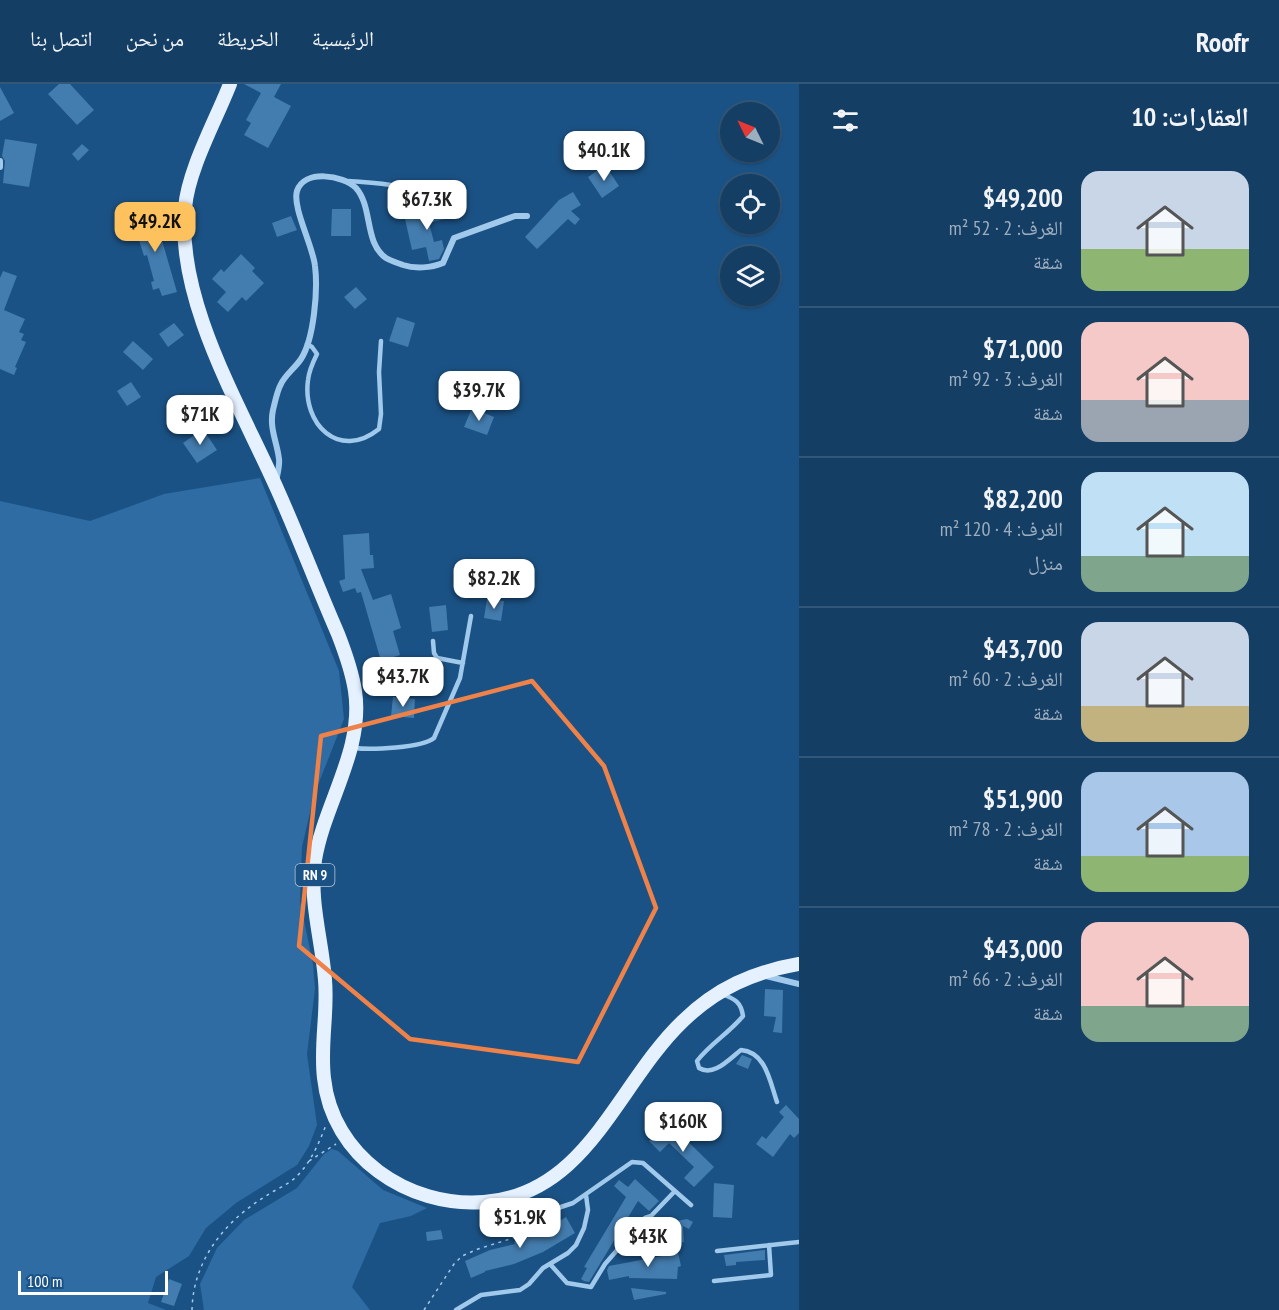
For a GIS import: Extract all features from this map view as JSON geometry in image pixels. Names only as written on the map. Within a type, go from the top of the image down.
[{"type":"main road","name":"RN 9","points":[[230,84],[192,180],[185,205],[184,244],[193,291],[215,352],[276,485],[338,634],[356,694],[351,747],[322,830],[315,862],[315,917],[326,990],[323,1075],[331,1112],[339,1130],[350,1144],[385,1177],[415,1193],[455,1203],[499,1201],[523,1195],[539,1187],[570,1164],[680,1024],[735,983],[757,974],[799,964]]},
{"type":"street","points":[[0,161],[0,167]]},
{"type":"street","points":[[276,485],[279,461],[272,432],[272,412],[281,384],[302,358],[316,306],[315,265],[296,202],[297,190],[304,180],[318,176],[346,181],[356,188],[362,198],[377,249],[387,258],[408,266],[433,267],[443,263],[454,238],[515,216],[526,216]]},
{"type":"street","points":[[757,974],[799,984]]},
{"type":"lane","points":[[346,181],[411,189],[423,195],[428,202]]},
{"type":"lane","points":[[307,344],[317,354],[308,381],[311,412],[321,429],[331,438],[346,441],[360,440],[379,429],[381,341]]},
{"type":"lane","points":[[351,747],[381,748],[432,740],[456,690],[471,616]]},
{"type":"lane","points":[[433,641],[437,658],[463,663]]},
{"type":"lane","points":[[720,993],[735,999],[742,1006],[743,1016],[733,1029],[704,1052],[697,1061],[699,1068],[705,1072],[714,1070],[741,1050],[750,1051],[759,1057],[765,1067],[777,1102]]},
{"type":"lane","points":[[486,1202],[495,1224],[513,1224],[567,1206],[632,1162],[643,1163],[691,1205]]},
{"type":"lane","points":[[550,1264],[567,1283],[591,1287],[612,1257],[645,1218],[651,1216],[675,1191]]},
{"type":"lane","points":[[456,1310],[481,1295],[520,1290],[550,1264],[568,1253],[576,1245],[584,1228],[588,1210],[586,1195]]},
{"type":"lane","points":[[717,1251],[799,1242]]},
{"type":"lane","points":[[714,1281],[771,1275],[769,1245]]},
{"type":"path","points":[[192,1310],[192,1297],[199,1274],[218,1236],[244,1210],[295,1179],[309,1161],[321,1139],[331,1112]]},
{"type":"path","points":[[309,1161],[335,1144],[350,1144]]},
{"type":"path","points":[[424,1310],[454,1264],[462,1256],[510,1239],[547,1221]]},
{"type":"highlighted area","points":[[532,681],[604,766],[656,908],[578,1062],[410,1039],[299,946],[321,736]]},
{"type":"shaded area","points":[[260,478],[339,671],[344,719],[314,795],[302,847],[300,901],[313,964],[315,989],[307,1054],[317,1125],[309,1146],[297,1165],[236,1203],[206,1228],[189,1256],[156,1277],[148,1303],[166,1310],[0,1310],[0,501],[90,521],[164,494]]},
{"type":"shaded area","points":[[332,1149],[338,1151],[383,1190],[427,1208],[411,1216],[380,1223],[352,1287],[370,1310],[204,1310],[200,1284],[217,1248],[244,1220],[297,1188],[324,1154]]},
{"type":"building","points":[[59,84],[70,84],[94,110],[77,125],[48,94]]},
{"type":"building","points":[[244,84],[281,84],[274,97],[291,106],[268,148],[244,135],[251,123],[246,120],[261,93]]},
{"type":"building","points":[[0,87],[14,113],[0,121]]},
{"type":"building","points":[[5,139],[37,144],[29,187],[3,183],[5,161],[2,156]]},
{"type":"building","points":[[82,144],[89,150],[78,161],[72,154]]},
{"type":"building","points":[[605,165],[619,186],[602,198],[588,177]]},
{"type":"building","points":[[573,192],[581,205],[571,211],[580,219],[575,225],[568,219],[537,249],[525,237],[559,200]]},
{"type":"building","points":[[444,203],[448,218],[429,223],[434,242],[442,240],[444,249],[439,259],[429,261],[426,247],[412,250],[405,219],[427,214],[425,207]]},
{"type":"building","points":[[332,209],[351,209],[351,236],[331,236]]},
{"type":"building","points":[[154,213],[177,292],[162,296],[159,288],[153,290],[151,282],[154,281],[147,255],[144,256],[139,240],[135,241],[133,232],[135,231],[132,220]]},
{"type":"building","points":[[291,216],[297,230],[277,237],[272,223]]},
{"type":"building","points":[[241,254],[255,268],[252,271],[264,283],[246,301],[242,297],[228,312],[217,302],[226,292],[212,279],[221,269],[224,272]]},
{"type":"building","points":[[3,271],[17,276],[4,310],[25,319],[19,332],[24,334],[21,340],[26,342],[14,375],[0,369],[0,278]]},
{"type":"building","points":[[356,287],[367,299],[355,309],[344,297]]},
{"type":"building","points":[[397,317],[415,323],[408,347],[389,341]]},
{"type":"building","points":[[174,323],[184,335],[168,347],[159,334]]},
{"type":"building","points":[[133,341],[153,359],[143,370],[123,352]]},
{"type":"building","points":[[131,382],[141,397],[127,406],[117,391]]},
{"type":"building","points":[[472,408],[494,417],[487,435],[464,427]]},
{"type":"building","points":[[203,429],[217,450],[197,463],[183,443]]},
{"type":"building","points":[[369,533],[370,555],[373,555],[374,568],[361,569],[373,600],[391,594],[401,628],[393,631],[400,655],[381,661],[361,592],[357,593],[355,588],[343,592],[339,581],[345,579],[343,535]]},
{"type":"building","points":[[487,599],[504,601],[501,621],[484,618]]},
{"type":"building","points":[[446,605],[448,630],[432,632],[429,607]]},
{"type":"building","points":[[393,697],[415,699],[414,718],[391,716]]},
{"type":"building","points":[[765,989],[783,990],[782,1033],[773,1032],[776,1017],[764,1016]]},
{"type":"building","points":[[742,1055],[752,1059],[748,1069],[736,1064]]},
{"type":"building","points":[[786,1105],[799,1119],[799,1133],[794,1138],[790,1134],[773,1157],[756,1144],[762,1136],[766,1139],[784,1117],[779,1112]]},
{"type":"building","points":[[668,1122],[714,1167],[694,1187],[684,1178],[694,1167],[669,1143],[660,1152],[649,1141]]},
{"type":"building","points":[[635,1179],[659,1201],[649,1211],[638,1201],[589,1282],[584,1281],[581,1279],[587,1268],[584,1267],[626,1197],[614,1186],[619,1180],[628,1187]]},
{"type":"building","points":[[714,1183],[734,1185],[732,1218],[713,1217]]},
{"type":"building","points":[[566,1217],[575,1233],[543,1252],[514,1264],[485,1271],[471,1278],[465,1261],[490,1250],[515,1244],[514,1242],[548,1228]]},
{"type":"building","points":[[687,1219],[693,1222],[689,1229],[683,1226],[684,1242],[676,1243],[675,1236],[648,1241],[646,1227]]},
{"type":"building","points":[[441,1230],[443,1239],[427,1241],[426,1232]]},
{"type":"building","points":[[765,1250],[765,1260],[736,1262],[736,1265],[726,1266],[724,1255]]},
{"type":"building","points":[[678,1253],[681,1266],[678,1267],[677,1279],[629,1278],[629,1276],[609,1280],[607,1270],[609,1266]]},
{"type":"building","points":[[169,1279],[182,1284],[174,1306],[161,1302]]},
{"type":"building","points":[[631,1288],[666,1292],[666,1294],[634,1300]]}]
